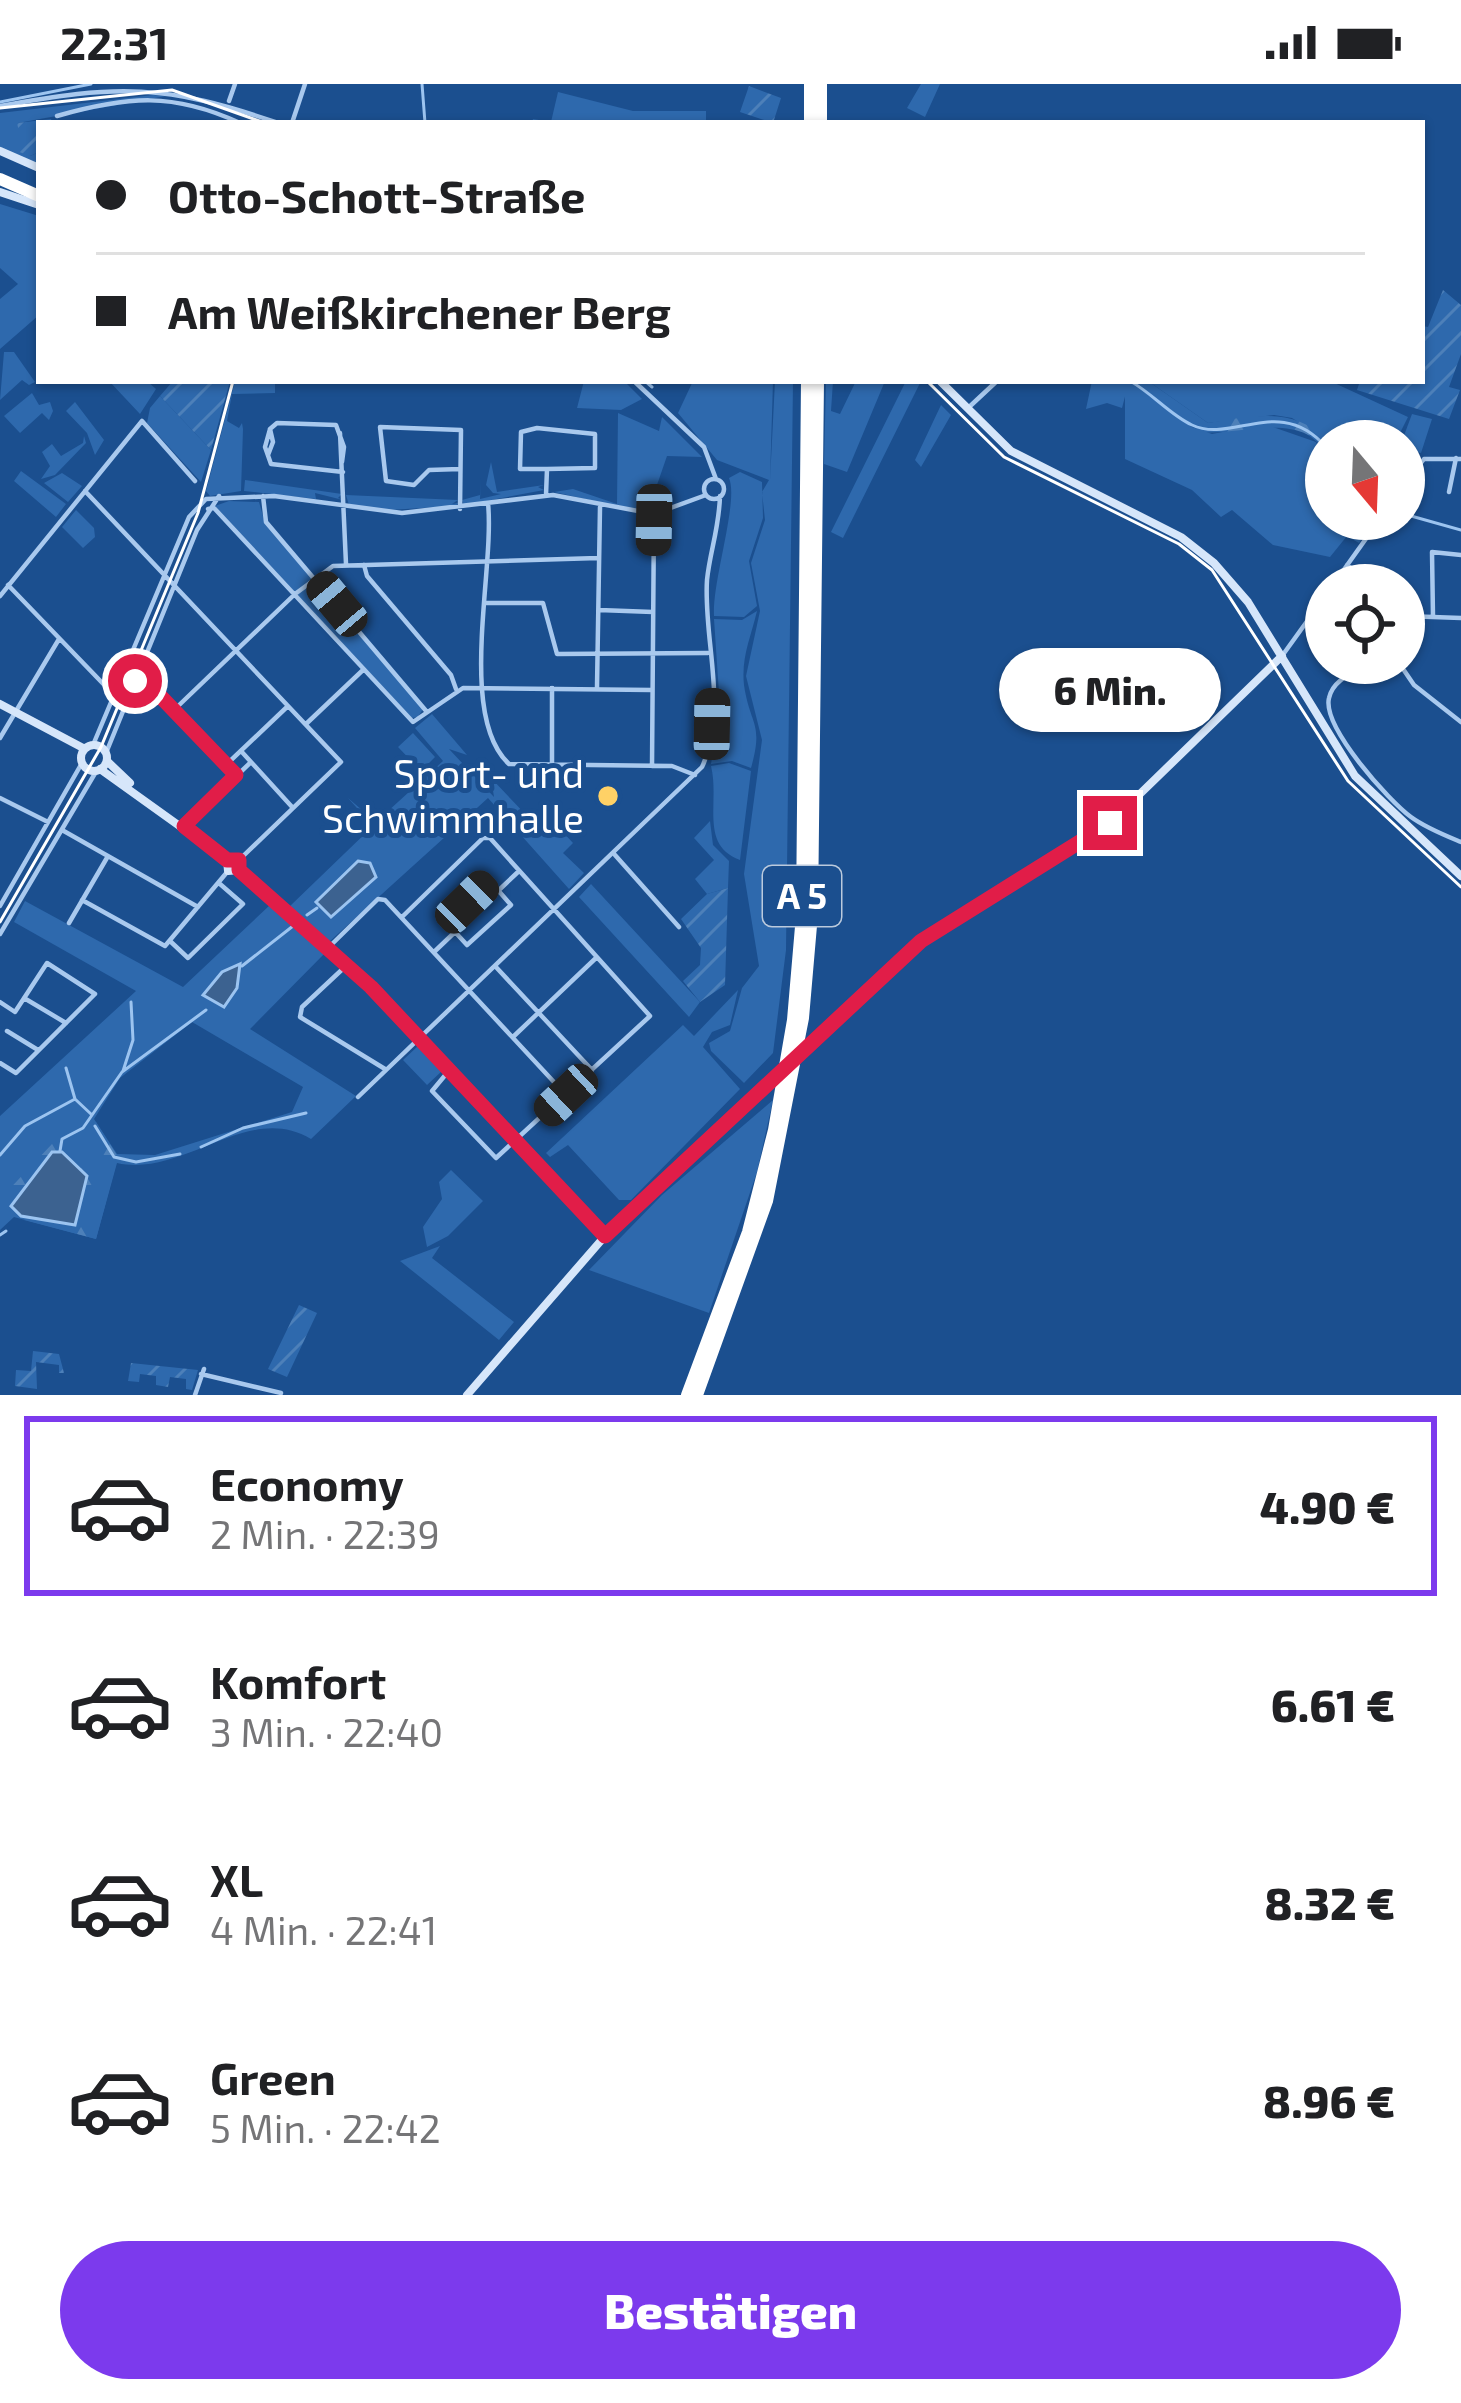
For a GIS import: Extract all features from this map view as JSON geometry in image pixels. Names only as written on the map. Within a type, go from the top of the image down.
[{"type":"highway","points":[[811,120],[816,90]]},
{"type":"highway","points":[[816,90],[821,120]]},
{"type":"highway","points":[[0,178],[36,195]]},
{"type":"highway","name":"A 5","points":[[687,1395],[757,1198],[783,1086],[797,986],[807,384]]},
{"type":"highway","name":"A 5","points":[[697,1395],[762,1218],[803,1018],[812,914],[818,384]]},
{"type":"main road","points":[[0,151],[36,168]]},
{"type":"main road","points":[[0,192],[36,204]]},
{"type":"main road","points":[[943,384],[1011,451],[1198,549],[1248,602],[1355,776],[1461,876]]},
{"type":"main road","points":[[466,1395],[605,1236],[772,1076],[936,930],[1110,823],[1282,656]]},
{"type":"main road","points":[[0,704],[85,754],[99,770],[239,865],[421,1037],[605,1236]]},
{"type":"main road","points":[[85,754],[106,756],[140,794]]},
{"type":"main road","points":[[99,770],[106,756]]},
{"type":"main road","points":[[227,860],[228,871],[239,865]]},
{"type":"street","points":[[229,101],[235,84]]},
{"type":"street","points":[[294,120],[305,84]]},
{"type":"street","points":[[0,106],[80,88],[164,86],[206,93],[271,120]]},
{"type":"street","points":[[202,105],[206,93]]},
{"type":"street","points":[[57,116],[153,98],[202,105],[234,120]]},
{"type":"street","points":[[358,1097],[696,775],[711,741],[707,580],[719,514],[711,495],[710,463],[704,447],[637,384]]},
{"type":"street","points":[[967,409],[994,384]]},
{"type":"street","points":[[0,596],[142,421],[196,482]]},
{"type":"street","points":[[343,472],[269,463],[270,429],[278,422],[333,424],[340,433],[336,448],[343,472],[346,565]]},
{"type":"street","points":[[460,469],[429,470],[414,485],[386,482],[380,427],[458,427],[462,434],[460,509]]},
{"type":"street","points":[[536,428],[596,434],[595,468],[547,469],[520,469],[520,432],[536,428]]},
{"type":"street","points":[[1425,459],[1459,458],[1449,492]]},
{"type":"street","points":[[546,495],[547,469]]},
{"type":"street","points":[[0,906],[50,824],[115,694],[193,510],[220,496],[263,496],[402,513],[546,495],[654,514],[711,495],[723,486],[712,480]]},
{"type":"street","points":[[85,491],[341,762],[239,865]]},
{"type":"street","points":[[106,756],[199,526],[220,496]]},
{"type":"street","points":[[263,496],[262,516],[428,712]]},
{"type":"street","points":[[488,503],[484,603],[488,738],[514,764],[652,766],[684,768],[696,775]]},
{"type":"street","points":[[596,689],[600,507]]},
{"type":"street","points":[[208,508],[214,508],[413,722],[456,689],[652,690]]},
{"type":"street","points":[[193,510],[202,513],[199,526]]},
{"type":"street","points":[[652,766],[654,514]]},
{"type":"street","points":[[1433,617],[1432,552],[1461,555]]},
{"type":"street","points":[[175,709],[295,594],[315,578],[346,565],[598,558]]},
{"type":"street","points":[[363,563],[367,576],[451,675],[456,689]]},
{"type":"street","points":[[8,585],[115,694]]},
{"type":"street","points":[[484,603],[543,603],[557,654],[710,653]]},
{"type":"street","points":[[598,610],[653,612]]},
{"type":"street","points":[[1425,617],[1461,618]]},
{"type":"street","points":[[1282,656],[1305,624]]},
{"type":"street","points":[[0,738],[59,639]]},
{"type":"street","points":[[305,724],[364,669]]},
{"type":"street","points":[[139,674],[236,775]]},
{"type":"street","points":[[1338,684],[1328,704],[1332,722],[1364,771],[1414,820],[1461,842]]},
{"type":"street","points":[[1413,684],[1461,722]]},
{"type":"street","points":[[552,765],[553,688]]},
{"type":"street","points":[[227,764],[289,705]]},
{"type":"street","points":[[241,751],[293,808]]},
{"type":"street","points":[[184,826],[251,762]]},
{"type":"street","points":[[0,934],[99,770]]},
{"type":"street","points":[[0,798],[50,824]]},
{"type":"street","points":[[62,830],[197,907]]},
{"type":"street","points":[[402,916],[487,837],[650,1016],[494,1157],[431,1088],[451,1069]]},
{"type":"street","points":[[614,854],[679,927]]},
{"type":"street","points":[[69,923],[108,856]]},
{"type":"street","points":[[167,943],[228,871]]},
{"type":"street","points":[[499,890],[519,871]]},
{"type":"street","points":[[489,880],[511,904],[467,945],[455,932],[446,922],[489,880]]},
{"type":"street","points":[[82,900],[188,958],[243,904],[218,883]]},
{"type":"street","points":[[0,886],[10,890]]},
{"type":"street","points":[[329,946],[381,898],[566,1095]]},
{"type":"street","points":[[434,952],[455,932]]},
{"type":"street","points":[[512,1037],[597,957]]},
{"type":"street","points":[[0,1002],[15,1012],[47,963],[95,994],[16,1073],[0,1063]]},
{"type":"street","points":[[348,964],[302,1007],[300,1017],[386,1070]]},
{"type":"street","points":[[495,967],[592,1070]]},
{"type":"street","points":[[24,998],[68,1024]]},
{"type":"street","points":[[7,1031],[39,1051]]},
{"type":"street","points":[[197,1394],[202,1372],[281,1393]]},
{"type":"green space","points":[[921,84],[940,84],[925,117],[907,108]]},
{"type":"green space","points":[[749,86],[781,98],[774,120],[740,112]]},
{"type":"green space","points":[[558,92],[633,111],[706,111],[706,120],[551,120]]},
{"type":"green space","points":[[166,96],[18,123],[30,156],[36,153],[36,165],[0,149],[0,113]]},
{"type":"green space","points":[[36,121],[36,153],[14,150],[23,149],[17,123]]},
{"type":"green space","points":[[0,204],[36,215],[36,318],[0,349],[0,299],[18,284],[0,268]]},
{"type":"green space","points":[[1443,290],[1461,305],[1461,354],[1449,387],[1460,390],[1449,419],[1357,390],[1359,384],[1425,384],[1428,327]]},
{"type":"green space","points":[[4,352],[14,352],[35,382],[29,385],[22,380],[0,400]]},
{"type":"green space","points":[[112,384],[150,384],[156,389],[140,414]]},
{"type":"green space","points":[[170,384],[229,384],[211,450],[160,396]]},
{"type":"green space","points":[[234,384],[275,384],[275,393],[232,394],[227,421],[239,428],[242,423],[243,429],[241,491],[210,496],[206,491]]},
{"type":"green space","points":[[583,384],[627,384],[642,399],[621,410],[577,408]]},
{"type":"green space","points":[[692,384],[773,384],[770,480],[775,384],[793,384],[786,950],[773,1053],[744,1083],[711,1051],[709,1043],[730,1031],[742,988],[759,966],[744,874],[762,740],[746,676],[760,611],[751,563],[765,520],[762,492],[769,480],[717,460],[678,413]]},
{"type":"green space","points":[[826,384],[833,384],[831,411],[840,414],[855,384],[884,384],[847,472],[824,464]]},
{"type":"green space","points":[[905,384],[920,384],[843,538],[831,532]]},
{"type":"green space","points":[[1091,384],[1128,384],[1122,408],[1107,403],[1086,409]]},
{"type":"green space","points":[[1125,384],[1135,384],[1192,427],[1212,434],[1264,424],[1305,438],[1305,540],[1344,540],[1330,557],[1273,545],[1232,510],[1221,517],[1192,490],[1125,459]]},
{"type":"green space","points":[[1135,384],[1152,384],[1208,423],[1271,416],[1305,424],[1305,434],[1272,428],[1201,432]]},
{"type":"green space","points":[[1152,384],[1336,384],[1408,417],[1305,420],[1305,426],[1274,415],[1208,423]]},
{"type":"green space","points":[[32,393],[39,405],[50,402],[53,411],[49,420],[42,413],[20,433],[4,416]]},
{"type":"green space","points":[[160,396],[211,450],[201,482],[147,423],[150,408]]},
{"type":"green space","points":[[75,402],[104,440],[95,455],[87,433],[66,411]]},
{"type":"green space","points":[[941,405],[951,415],[921,467],[915,460]]},
{"type":"green space","points":[[618,413],[659,431],[662,417],[702,457],[667,456],[649,508],[634,510],[554,492],[573,489],[617,504]]},
{"type":"green space","points":[[1412,414],[1432,419],[1425,441],[1425,420],[1410,420]]},
{"type":"green space","points":[[84,436],[86,443],[55,475],[41,479],[50,466],[42,452],[52,444],[61,456],[83,443]]},
{"type":"green space","points":[[491,462],[497,492],[544,485],[538,487],[544,490],[464,505],[462,500],[480,495],[481,478],[480,499],[501,494],[493,493],[486,485]]},
{"type":"green space","points":[[21,471],[66,504],[56,517],[14,481]]},
{"type":"green space","points":[[740,472],[762,482],[763,518],[749,561],[757,606],[744,617],[714,616],[731,504],[729,478]]},
{"type":"green space","points":[[62,473],[82,486],[68,502],[44,483]]},
{"type":"green space","points":[[245,480],[342,494],[338,498],[343,500],[315,493],[316,499],[244,491]]},
{"type":"green space","points":[[346,495],[458,503],[456,506],[389,510],[349,505]]},
{"type":"green space","points":[[229,501],[259,502],[265,523],[423,709],[418,717],[412,718],[215,506]]},
{"type":"green space","points":[[76,510],[94,528],[95,537],[83,548],[62,527]]},
{"type":"green space","points":[[757,611],[743,675],[756,732],[751,768],[732,761],[711,764],[720,708],[714,619],[742,620]]},
{"type":"green space","points":[[432,714],[467,755],[449,749],[494,797],[491,778],[548,838],[559,828],[573,843],[563,853],[584,873],[569,889],[488,798],[329,942],[289,907],[373,826],[348,798],[376,822],[443,761],[415,728]]},
{"type":"green space","points":[[413,733],[435,757],[421,771],[398,747]]},
{"type":"green space","points":[[729,763],[751,771],[740,860],[727,853],[715,833],[711,766]]},
{"type":"green space","points":[[710,821],[713,845],[729,861],[728,888],[707,894],[695,879],[714,860],[694,838]]},
{"type":"green space","points":[[591,884],[700,1002],[689,1017],[579,897]]},
{"type":"green space","points":[[728,888],[725,985],[700,1002],[683,981],[700,965],[701,948],[681,919],[707,894]]},
{"type":"green space","points":[[25,901],[183,987],[270,905],[328,950],[250,1029],[356,1096],[311,1139],[287,1130],[263,1129],[167,1160],[117,1163],[96,1239],[14,1217],[0,1230],[0,1116],[136,991],[14,922]],"holes":[[[192,1022],[303,1087],[292,1112],[155,1155],[117,1154],[94,1119],[120,1078]]]},
{"type":"green space","points":[[738,990],[730,1025],[712,1032],[703,1047],[740,1089],[631,1200],[619,1200],[568,1145],[550,1157],[546,1153],[683,1025],[694,1036]]},
{"type":"green space","points":[[418,1046],[442,1071],[427,1085],[403,1060]]},
{"type":"green space","points":[[773,1100],[757,1172],[709,1313],[589,1270],[662,1195]]},
{"type":"green space","points":[[96,1122],[118,1157],[96,1239],[24,1220],[80,1221],[80,1195],[87,1176],[81,1168],[87,1167]]},
{"type":"green space","points":[[86,1130],[89,1143],[81,1136],[69,1141],[78,1157],[75,1161],[52,1152],[12,1201],[14,1217],[0,1211],[0,1199],[52,1144]]},
{"type":"green space","points":[[451,1170],[483,1201],[448,1236],[427,1247],[423,1227],[442,1199],[439,1182]]},
{"type":"green space","points":[[440,1246],[432,1258],[514,1322],[499,1340],[400,1261]]},
{"type":"green space","points":[[299,1305],[317,1313],[287,1377],[268,1369]]},
{"type":"green space","points":[[33,1351],[59,1354],[64,1373],[59,1373],[59,1365],[36,1362],[37,1389],[15,1386],[16,1370],[31,1371]]},
{"type":"green space","points":[[131,1363],[198,1370],[192,1390],[186,1389],[186,1379],[170,1377],[168,1387],[156,1385],[156,1376],[140,1374],[139,1382],[128,1381]]},
{"type":"shaded area","points":[[358,861],[370,863],[376,877],[331,917],[316,902]]},
{"type":"shaded area","points":[[240,964],[237,988],[224,1007],[203,995],[222,972]]},
{"type":"shaded area","points":[[52,1152],[62,1152],[87,1176],[75,1225],[21,1216],[11,1206]]},
{"type":"waterway","points":[[0,102],[91,84]]},
{"type":"waterway","points":[[422,84],[425,120]]},
{"type":"waterway","points":[[648,384],[652,387]]},
{"type":"waterway","points":[[1134,384],[1192,425],[1223,429],[1274,422],[1305,430]]},
{"type":"waterway","points":[[1425,520],[1461,530]]},
{"type":"waterway","points":[[307,915],[317,908]]},
{"type":"waterway","points":[[242,966],[293,926]]},
{"type":"waterway","points":[[123,1071],[133,1040],[131,1002]]},
{"type":"waterway","points":[[60,1151],[62,1139],[83,1128],[122,1072],[206,1010]]},
{"type":"waterway","points":[[66,1068],[75,1099],[92,1115]]},
{"type":"waterway","points":[[0,1155],[25,1126],[75,1099]]},
{"type":"waterway","points":[[201,1147],[243,1128],[306,1113]]},
{"type":"waterway","points":[[95,1126],[114,1157],[136,1162],[180,1154]]},
{"type":"waterway","points":[[0,1235],[6,1231]]},
{"type":"tram line","points":[[0,108],[172,90],[257,120]]},
{"type":"tram line","points":[[0,922],[101,747],[198,513],[232,384]]},
{"type":"tram line","points":[[930,384],[1004,457],[1179,544],[1212,570],[1348,781],[1461,887]]},
{"type":"place","name":"Sport- und Schwimmhalle","points":[[608,796]]},
{"type":"route","points":[[135,681],[139,674],[236,775],[184,826],[227,860],[239,860],[239,870],[346,962],[605,1236],[921,941],[1110,823]]}]
